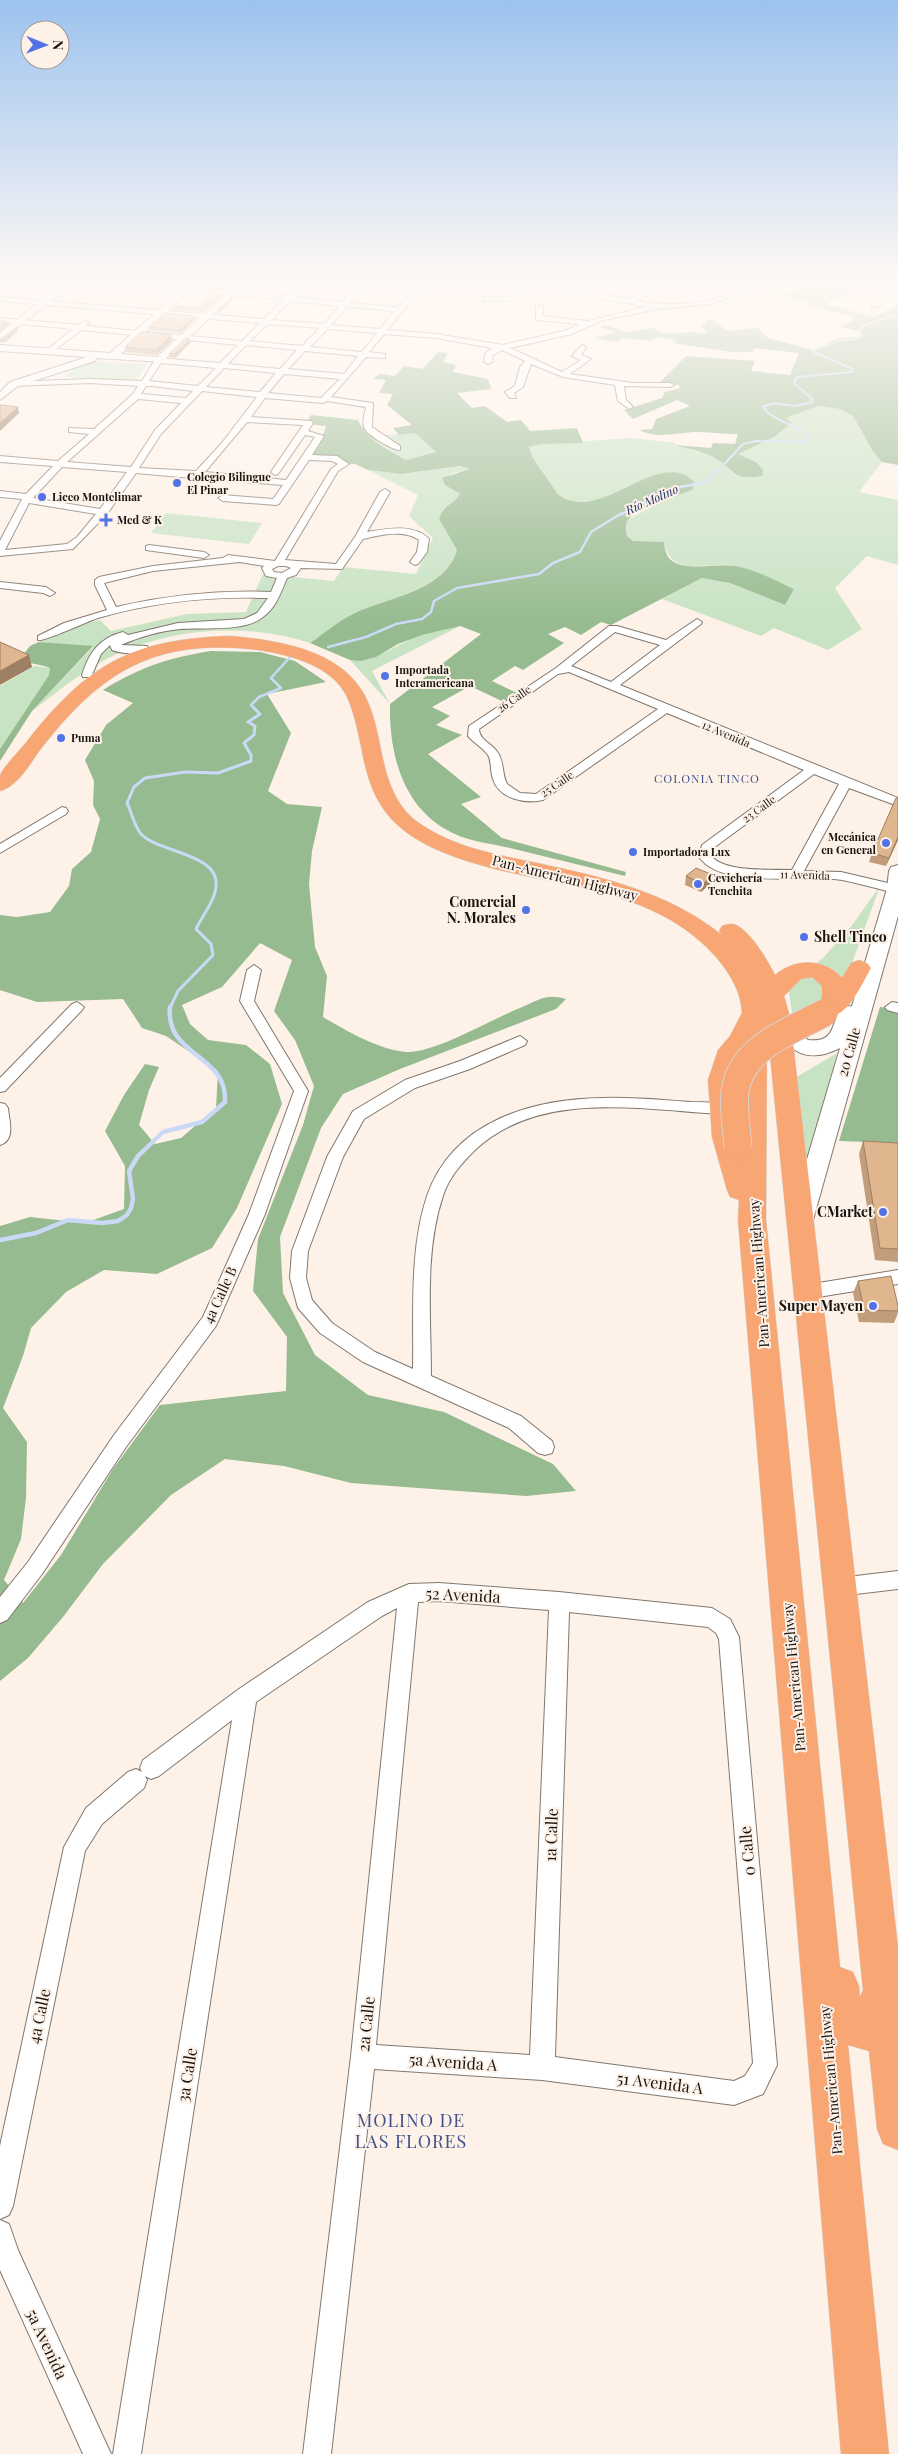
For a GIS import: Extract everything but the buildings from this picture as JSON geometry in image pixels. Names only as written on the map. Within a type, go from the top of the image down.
[{"type":"highway","name":"Pan-American Highway","points":[[0,769],[65,693],[87,675],[114,659],[143,648],[192,638],[247,637],[299,646],[336,662],[356,676],[369,693],[400,794],[421,819],[446,835],[484,848],[620,879],[676,898],[708,915],[732,933],[767,977],[776,1005],[898,2129]]},
{"type":"highway","name":"Pan-American Highway","points":[[0,784],[13,772],[83,689],[106,672],[124,663],[161,650],[201,643],[243,642],[294,652],[337,673],[354,694],[385,799],[408,825],[432,840],[461,851],[643,897],[681,916],[716,942],[736,965],[752,1000],[756,1107],[746,1205],[776,1470],[864,2454]]},
{"type":"highway","points":[[746,1205],[738,1147],[735,1093],[741,1071],[760,1049],[826,1011],[846,991],[859,968]]},
{"type":"highway","points":[[776,1005],[781,981],[788,975],[799,971],[818,972],[828,976],[834,984],[834,997],[826,1011]]},
{"type":"highway","points":[[746,1205],[725,1137],[721,1080],[725,1060],[752,1017]]},
{"type":"highway","points":[[776,1470],[794,1521],[841,2008],[844,2022],[854,2030],[868,2031],[877,2017],[882,1984]]},
{"type":"main road","name":"20 Calle","points":[[776,1005],[800,1045],[815,1048],[830,1044],[842,1032],[859,968],[893,878]]},
{"type":"main road","name":"20 Calle","points":[[799,1226],[896,889],[893,878]]},
{"type":"street","points":[[0,552],[28,498],[60,464],[94,432],[114,418],[135,397]]},
{"type":"street","points":[[141,397],[188,402]]},
{"type":"street","points":[[0,552],[74,545],[104,512],[158,432],[193,397]]},
{"type":"street","points":[[199,473],[215,458],[247,419],[262,397]]},
{"type":"street","points":[[270,397],[370,405],[368,427],[397,448]]},
{"type":"street","points":[[323,400],[327,397]]},
{"type":"street","points":[[621,397],[622,400],[629,407]]},
{"type":"street","points":[[247,419],[309,423],[275,472]]},
{"type":"street","points":[[72,430],[94,432]]},
{"type":"street","points":[[223,498],[274,502],[320,436],[302,432]]},
{"type":"street","points":[[143,648],[122,650],[116,648],[116,644],[131,637],[178,626],[251,620],[263,615],[274,567],[335,469],[345,464],[334,458],[307,457]]},
{"type":"street","points":[[0,459],[134,470],[199,473],[219,477],[289,483]]},
{"type":"street","points":[[148,548],[238,560],[274,567],[294,565],[339,567],[360,537],[385,492]]},
{"type":"street","points":[[0,494],[104,512]]},
{"type":"street","points":[[360,537],[399,532],[420,535],[424,539],[424,546],[415,562]]},
{"type":"street","points":[[112,611],[99,582],[103,579],[130,571],[177,564],[238,560]]},
{"type":"street","points":[[87,675],[99,647],[108,641],[152,627],[177,622],[250,616],[256,612],[283,576],[295,570],[294,565]]},
{"type":"street","points":[[274,567],[283,576]]},
{"type":"street","points":[[0,585],[46,590],[50,593]]},
{"type":"street","points":[[42,638],[70,624],[140,604],[221,594],[269,595]]},
{"type":"street","points":[[612,686],[697,622]]},
{"type":"street","points":[[558,670],[614,628],[668,644]]},
{"type":"street","name":"12 Avenida","points":[[558,670],[570,669],[886,799],[898,802]]},
{"type":"street","name":"26 Calle","points":[[473,728],[558,670]]},
{"type":"street","name":"25 Calle","points":[[473,728],[474,737],[489,748],[494,756],[499,782],[503,788],[518,796],[532,798],[539,797],[666,708]]},
{"type":"street","name":"23 Calle","points":[[706,848],[813,769]]},
{"type":"street","points":[[795,876],[846,782]]},
{"type":"street","points":[[0,849],[62,810]]},
{"type":"street","name":"11 Avenida","points":[[706,848],[705,857],[711,864],[734,872],[795,876],[893,878]]},
{"type":"street","name":"4a Calle B","points":[[0,1613],[35,1568],[120,1441],[210,1320],[260,1205],[302,1090],[285,1059],[257,1020],[247,1001],[254,970]]},
{"type":"street","points":[[0,1087],[77,1007]]},
{"type":"street","points":[[520,1041],[465,1065],[410,1084],[358,1115],[335,1157],[300,1251],[298,1278],[304,1303],[326,1328],[369,1357],[514,1422],[545,1447]]},
{"type":"street","points":[[422,1380],[426,1256],[433,1202],[446,1172],[466,1147],[489,1128],[511,1118],[558,1106],[632,1104],[722,1109]]},
{"type":"street","points":[[0,1108],[3,1135],[0,1139]]},
{"type":"street","points":[[806,1292],[898,1277]]},
{"type":"street","points":[[838,1587],[898,1580]]},
{"type":"street","name":"52 Avenida","points":[[83,1831],[100,1810],[143,1774],[246,1696],[375,1609],[409,1593],[439,1592],[559,1601],[712,1618],[723,1626],[729,1638]]},
{"type":"street","name":"2a Calle","points":[[316,2454],[363,2056],[409,1593]]},
{"type":"street","name":"1a Calle","points":[[542,2068],[559,1601]]},
{"type":"street","name":"0 Calle","points":[[729,1638],[765,2065]]},
{"type":"street","name":"3a Calle","points":[[127,2454],[246,1696]]},
{"type":"street","name":"4a Calle","points":[[0,2205],[71,1865],[83,1831]]},
{"type":"street","name":"5a Avenida A","points":[[363,2056],[542,2068]]},
{"type":"street","name":"51 Avenida A","points":[[542,2068],[734,2093],[754,2085],[765,2065]]},
{"type":"street","name":"5a Avenida","points":[[0,2233],[6,2253],[97,2454]]},
{"type":"green space","points":[[392,397],[461,397],[472,408],[485,406],[507,422],[521,420],[530,431],[577,428],[583,443],[541,444],[529,447],[534,460],[556,492],[574,501],[589,501],[605,497],[637,482],[668,472],[683,474],[695,483],[692,490],[639,511],[626,524],[627,536],[633,541],[664,542],[669,558],[681,565],[736,566],[758,573],[794,589],[785,605],[730,583],[702,578],[611,625],[601,622],[581,635],[565,627],[548,634],[564,643],[523,670],[515,666],[492,681],[517,693],[506,703],[470,686],[432,707],[450,716],[436,725],[462,735],[428,754],[481,797],[461,804],[502,838],[626,872],[625,876],[461,837],[445,829],[430,818],[408,790],[395,757],[390,722],[390,704],[481,634],[460,626],[422,635],[398,644],[376,657],[361,661],[350,660],[310,643],[349,616],[428,584],[441,575],[451,564],[457,550],[439,519],[444,509],[460,494],[445,485],[442,478],[470,469],[460,466],[401,474],[368,470],[355,464],[308,459],[320,445],[326,426],[306,424],[311,415],[358,420],[372,439],[406,460],[436,452],[415,433],[399,435],[393,428],[412,425],[387,405]]},
{"type":"green space","points":[[898,397],[898,465],[882,462],[872,450],[853,416],[840,409],[818,406],[786,418],[792,423],[774,437],[738,454],[756,462],[763,470],[762,476],[744,477],[734,473],[720,461],[709,455],[675,445],[711,448],[713,443],[735,444],[738,434],[694,432],[659,435],[639,430],[652,429],[656,419],[690,406],[677,400],[633,419],[624,410],[662,398]]},
{"type":"green space","points":[[818,406],[840,409],[853,416],[872,450],[882,462],[859,492],[898,500],[898,565],[867,556],[835,588],[862,629],[828,650],[774,628],[761,636],[662,599],[702,578],[730,583],[785,605],[794,589],[736,566],[683,565],[675,561],[668,554],[664,542],[633,541],[627,536],[626,526],[629,519],[695,483],[688,477],[683,474],[668,473],[653,476],[604,497],[589,501],[573,501],[558,494],[534,460],[529,447],[541,444],[632,438],[676,443],[675,445],[713,457],[734,473],[744,477],[762,476],[756,462],[738,454],[774,437],[792,423],[785,418]]},
{"type":"green space","points":[[415,432],[437,452],[406,460],[370,437]]},
{"type":"green space","points":[[460,466],[471,469],[450,474],[445,485],[460,494],[444,509],[439,519],[457,550],[450,564],[428,584],[349,616],[310,643],[262,632],[212,631],[188,633],[140,645],[94,666],[32,711],[93,647],[39,642],[75,626],[100,620],[111,631],[187,614],[246,612],[263,574],[334,581],[343,567],[416,574],[433,538],[409,516],[418,495],[368,470],[401,474]]},
{"type":"green space","points":[[166,513],[262,523],[249,544],[151,533]]},
{"type":"green space","points":[[460,626],[372,671],[390,704],[350,660],[369,658],[413,638]]},
{"type":"green space","points":[[39,642],[93,646],[32,711],[0,761],[0,749],[49,675],[50,668],[19,660],[30,646]]},
{"type":"green space","points":[[211,651],[260,652],[295,661],[326,682],[267,694],[291,733],[268,791],[287,804],[322,807],[312,851],[309,884],[315,947],[327,976],[323,1017],[374,1044],[407,1052],[433,1047],[543,998],[559,997],[566,999],[556,1009],[400,1069],[343,1094],[321,1128],[280,1237],[283,1293],[315,1355],[368,1395],[444,1412],[553,1464],[576,1491],[526,1496],[351,1483],[284,1466],[225,1459],[171,1495],[103,1564],[63,1617],[28,1658],[0,1681],[0,1226],[30,1217],[85,1223],[124,1209],[125,1166],[105,1131],[124,1095],[145,1064],[159,1067],[149,1090],[139,1125],[155,1144],[181,1138],[216,1108],[218,1071],[166,1036],[142,1028],[123,999],[37,1002],[0,990],[0,915],[17,917],[50,912],[69,886],[72,869],[91,852],[100,819],[93,805],[94,781],[85,760],[106,725],[133,703],[103,690],[142,669],[168,660]],"holes":[[[260,943],[292,960],[274,1011],[295,1040],[314,1086],[303,1125],[258,1239],[253,1291],[287,1337],[286,1391],[160,1405],[113,1469],[61,1555],[23,1603],[4,1580],[21,1539],[26,1498],[27,1442],[3,1408],[23,1356],[31,1328],[66,1292],[104,1270],[157,1274],[212,1248],[237,1208],[282,1104],[270,1064],[246,1045],[208,1040],[190,1024],[182,1005],[222,987]]]},
{"type":"green space","points":[[34,666],[50,668],[49,675],[0,749],[0,686]]},
{"type":"green space","points":[[880,886],[851,966],[838,992],[793,1020],[788,985],[823,958],[853,924]]},
{"type":"green space","points":[[880,1007],[898,1009],[898,1143],[839,1141]]},
{"type":"green space","points":[[837,1053],[805,1171],[793,1079]]},
{"type":"waterway","name":"Río Molino","points":[[717,472],[743,444],[756,441],[805,442],[808,436],[803,431],[779,420],[763,407],[774,403],[795,406],[812,402],[809,397]]},
{"type":"waterway","name":"Río Molino","points":[[328,647],[366,637],[396,624],[422,619],[431,612],[434,601],[457,588],[539,574],[553,563],[580,552],[591,532],[617,516],[675,488],[707,482],[718,470]]},
{"type":"waterway","name":"Río Molino","points":[[170,1008],[178,991],[213,955],[211,944],[196,929],[214,897],[216,879],[211,869],[201,862],[150,841],[141,834],[127,803],[134,787],[145,778],[185,772],[218,773],[251,761],[251,755],[244,743],[254,735],[255,726],[248,722],[260,714],[251,705],[259,697],[281,688],[271,678],[291,656]]},
{"type":"waterway","name":"Río Molino","points":[[0,1240],[36,1233],[68,1220],[102,1223],[118,1221],[127,1215],[131,1208],[133,1199],[129,1171],[138,1156],[163,1132],[202,1122],[225,1102],[223,1086],[217,1074],[177,1036],[171,1023],[170,1008]]},
{"type":"place","name":"Colegio Bilingue El Pinar","points":[[177,483]]},
{"type":"place","name":"Liceo Montelimar","points":[[42,497]]},
{"type":"place","name":"Med & K","points":[[106,520]]},
{"type":"place","name":"Importada Interamericana","points":[[385,676]]},
{"type":"place","name":"Puma","points":[[61,738]]},
{"type":"place","name":"Mecánica en General","points":[[886,843]]},
{"type":"place","name":"Importadora Lux","points":[[633,852]]},
{"type":"place","name":"Cevichería Tenchita","points":[[698,884]]},
{"type":"place","name":"Comercial N. Morales","points":[[526,910]]},
{"type":"place","name":"Shell Tinco","points":[[804,937]]},
{"type":"place","name":"CMarket","points":[[883,1212]]},
{"type":"place","name":"Super Mayen","points":[[873,1306]]},
{"type":"district","name":"COLONIA TINCO","points":[[707,779]]},
{"type":"district","name":"MOLINO DE LAS FLORES","points":[[411,2131]]}]
